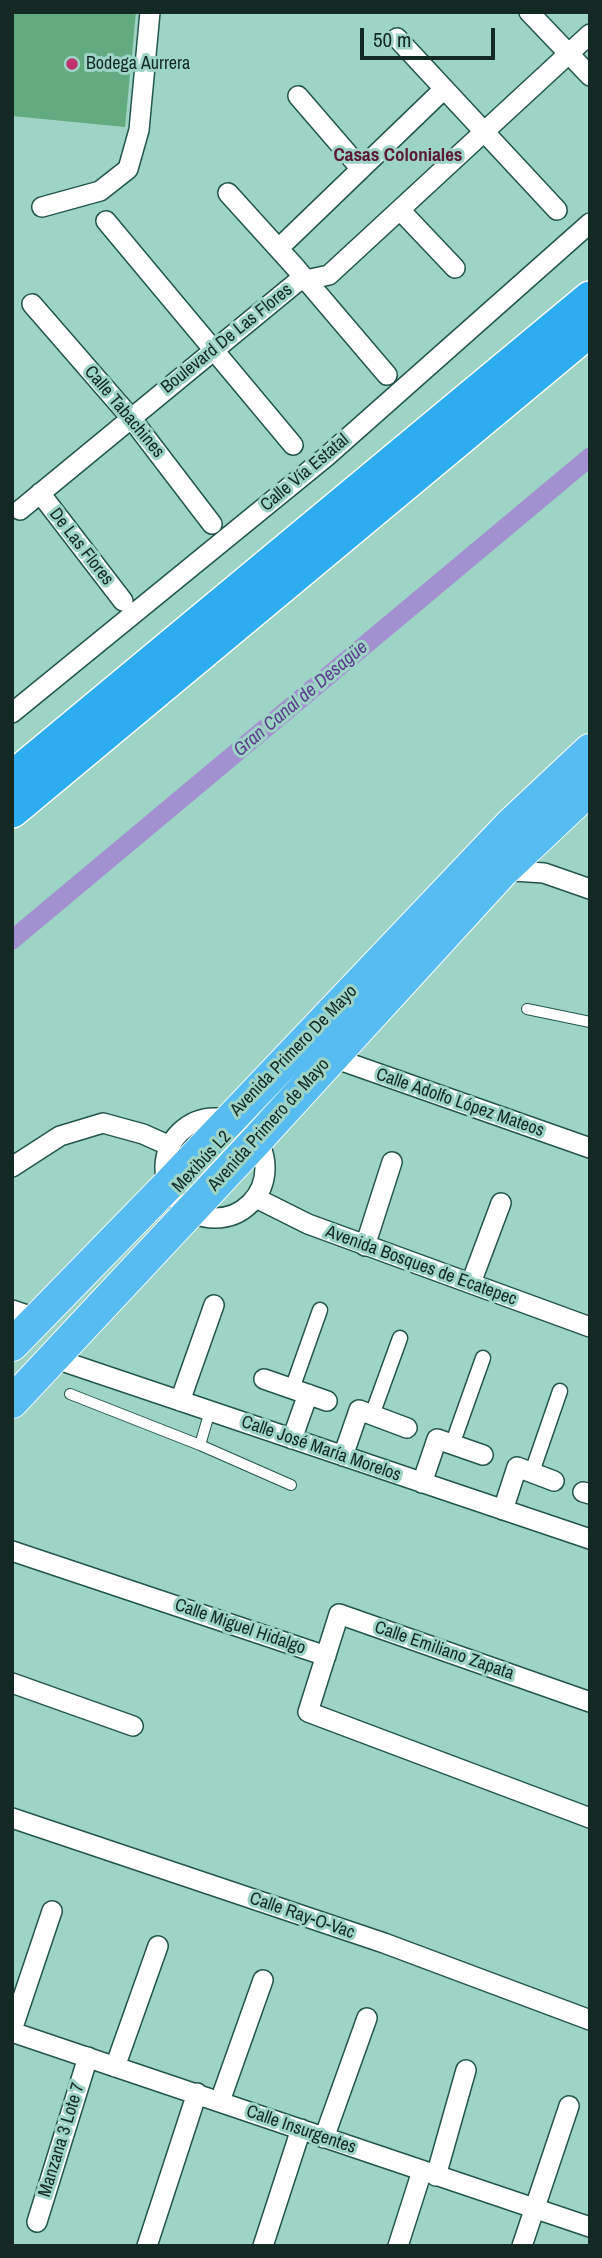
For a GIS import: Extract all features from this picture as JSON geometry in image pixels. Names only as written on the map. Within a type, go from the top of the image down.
[{"type":"highway","points":[[12,778],[590,298]]},
{"type":"highway","points":[[12,810],[590,330]]},
{"type":"highway","name":"Avenida Primero De Mayo","points":[[20,1332],[178,1199],[486,870],[588,768]]},
{"type":"highway","name":"Avenida Primero de Mayo","points":[[243,1129],[331,1057],[486,870]]},
{"type":"highway","points":[[12,1402],[53,1358],[178,1199]]},
{"type":"street","points":[[42,207],[100,191],[128,169],[139,130],[150,12]]},
{"type":"street","points":[[529,12],[590,76]]},
{"type":"street","name":"Boulevard De Las Flores","points":[[20,510],[297,282],[329,275],[590,34]]},
{"type":"street","points":[[397,38],[557,210]]},
{"type":"street","points":[[279,248],[444,89]]},
{"type":"street","points":[[298,96],[361,169]]},
{"type":"street","points":[[228,193],[279,248],[387,375]]},
{"type":"street","points":[[400,210],[455,268]]},
{"type":"street","points":[[106,221],[293,445]]},
{"type":"street","name":"Calle Vía Estatal","points":[[12,713],[326,457],[590,223]]},
{"type":"street","name":"Calle Tabachines","points":[[32,304],[131,418],[212,524]]},
{"type":"street","name":"De Las Flores","points":[[40,493],[123,601]]},
{"type":"street","points":[[523,833],[544,873]]},
{"type":"street","points":[[486,870],[544,873],[589,888]]},
{"type":"street","name":"Calle Adolfo López Mateos","points":[[331,1057],[590,1148]]},
{"type":"street","points":[[215,1117],[243,1129],[264,1159],[264,1179],[256,1198],[237,1213],[213,1218],[178,1199],[165,1159],[177,1134],[201,1119],[215,1117]]},
{"type":"street","points":[[12,1167],[60,1136],[103,1123],[143,1134],[170,1146]]},
{"type":"street","points":[[365,1246],[392,1162]]},
{"type":"street","name":"Avenida Bosques de Ecatepec","points":[[256,1198],[308,1224],[365,1246],[589,1323]]},
{"type":"street","points":[[471,1283],[501,1203]]},
{"type":"street","points":[[180,1401],[214,1305]]},
{"type":"street","points":[[292,1439],[300,1391],[320,1310]]},
{"type":"street","points":[[372,1415],[400,1338]]},
{"type":"street","name":"Calle José María Morelos","points":[[53,1358],[590,1539]]},
{"type":"street","points":[[452,1445],[483,1358]]},
{"type":"street","points":[[264,1379],[327,1401]]},
{"type":"street","points":[[532,1472],[560,1391]]},
{"type":"street","points":[[344,1456],[359,1410],[407,1428]]},
{"type":"street","points":[[422,1483],[437,1440],[483,1455]]},
{"type":"street","points":[[503,1510],[517,1467],[554,1481]]},
{"type":"street","name":"Calle Miguel Hidalgo","points":[[12,1551],[326,1656],[308,1712],[590,1818]]},
{"type":"street","name":"Calle Emiliano Zapata","points":[[326,1656],[339,1614],[590,1703]]},
{"type":"street","points":[[12,1683],[133,1726]]},
{"type":"street","name":"Calle Ray-O-Vac","points":[[12,1818],[384,1943],[590,2020]]},
{"type":"street","points":[[12,2031],[52,1911]]},
{"type":"street","points":[[115,2067],[158,1946]]},
{"type":"street","points":[[220,2101],[263,1980]]},
{"type":"street","points":[[324,2138],[367,2018]]},
{"type":"street","name":"Calle Insurgentes","points":[[12,2031],[590,2227]]},
{"type":"street","name":"Manzana 3 Lote 7","points":[[37,2222],[88,2057]]},
{"type":"street","points":[[398,2246],[429,2173],[466,2070]]},
{"type":"street","points":[[147,2246],[197,2093]]},
{"type":"street","points":[[522,2246],[569,2106]]},
{"type":"street","points":[[263,2246],[301,2129]]},
{"type":"lane","points":[[527,1009],[590,1022]]},
{"type":"lane","name":"Mexibús L2","points":[[12,1389],[178,1199]]},
{"type":"lane","points":[[70,1394],[291,1485]]},
{"type":"lane","points":[[200,1446],[210,1411]]},
{"type":"building","name":"Bodega Aurrera","points":[[12,12],[136,12],[125,127],[12,116]]},
{"type":"waterway","name":"Gran Canal de Desagüe","points":[[12,940],[590,457]]},
{"type":"place","name":"Bodega Aurrera","points":[[72,64]]},
{"type":"district","name":"Casas Coloniales","points":[[398,156]]}]
